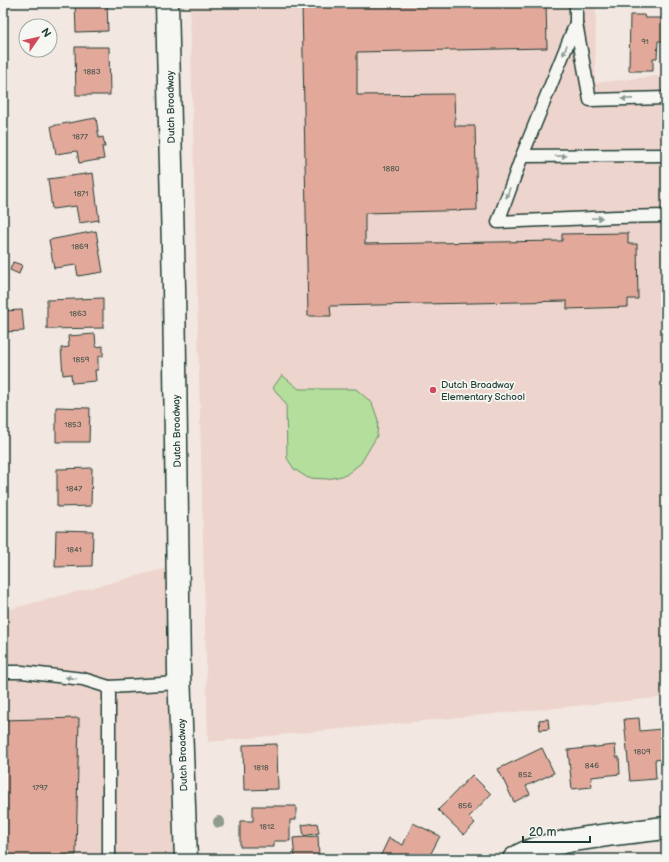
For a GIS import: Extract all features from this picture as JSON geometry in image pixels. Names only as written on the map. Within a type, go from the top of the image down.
[{"type":"main road","name":"Dutch Broadway","points":[[167,3],[174,287],[180,683],[186,859]]},
{"type":"main road","points":[[514,859],[519,855],[547,845],[600,836],[666,828]]},
{"type":"lane","points":[[576,3],[576,23],[590,100],[666,98]]},
{"type":"lane","points":[[576,23],[522,156],[498,222],[666,216]]},
{"type":"lane","points":[[522,156],[666,155]]},
{"type":"lane","points":[[3,672],[22,672],[83,679],[109,687],[180,683]]},
{"type":"lane","points":[[109,687],[109,859]]},
{"type":"shaded area","name":"Dutch Broadway Elementary School","points":[[190,3],[596,3],[595,83],[666,75],[666,697],[208,742]]},
{"type":"shaded area","points":[[171,567],[179,859],[3,859],[3,611]]},
{"type":"green space","points":[[282,375],[299,389],[356,389],[372,403],[378,420],[377,436],[361,463],[346,475],[328,479],[308,478],[294,469],[287,458],[286,404],[273,388]]},
{"type":"green space","points":[[666,570],[666,614],[662,605],[661,594],[664,572]]},
{"type":"building","points":[[3,3],[10,3],[8,9],[3,8]]},
{"type":"building","points":[[75,3],[107,3],[108,31],[76,32]]},
{"type":"building","points":[[302,3],[546,3],[547,48],[357,52],[357,95],[454,94],[455,126],[475,126],[477,210],[365,213],[365,244],[562,241],[562,234],[628,233],[628,244],[637,244],[638,299],[628,299],[628,307],[567,309],[567,301],[330,306],[331,316],[308,316]]},
{"type":"building","points":[[630,15],[644,15],[645,18],[666,18],[666,36],[663,36],[664,41],[658,41],[657,58],[653,58],[653,71],[629,71]]},
{"type":"building","points":[[75,47],[109,47],[110,95],[76,95]]},
{"type":"building","points":[[96,118],[99,138],[103,137],[105,147],[102,147],[104,159],[79,163],[77,151],[56,154],[51,126]]},
{"type":"building","points":[[93,173],[99,220],[79,223],[76,206],[52,209],[48,179]]},
{"type":"building","points":[[96,231],[103,272],[78,276],[76,265],[54,268],[49,240]]},
{"type":"building","points":[[13,262],[22,265],[19,274],[10,270]]},
{"type":"building","points":[[103,298],[103,328],[47,329],[47,300]]},
{"type":"building","points":[[22,310],[24,331],[4,332],[3,311]]},
{"type":"building","points":[[95,334],[96,347],[103,346],[103,356],[98,357],[98,370],[95,370],[96,381],[72,383],[71,374],[63,375],[61,348],[69,347],[68,336]]},
{"type":"building","points":[[56,407],[90,408],[89,442],[56,442]]},
{"type":"building","points":[[92,468],[91,506],[57,507],[57,469]]},
{"type":"building","points":[[56,530],[93,531],[92,566],[55,567]]},
{"type":"building","points":[[79,718],[76,855],[3,858],[3,720]]},
{"type":"building","points":[[639,718],[640,731],[662,729],[662,759],[655,760],[656,779],[630,781],[624,719]]},
{"type":"building","points":[[548,719],[549,729],[540,730],[539,720]]},
{"type":"building","points":[[277,744],[278,789],[244,790],[243,745]]},
{"type":"building","points":[[615,745],[616,757],[619,757],[620,774],[591,777],[592,787],[572,789],[568,750]]},
{"type":"building","points":[[542,748],[554,773],[526,786],[530,794],[514,802],[498,769]]},
{"type":"building","points":[[472,775],[491,794],[469,817],[475,823],[464,835],[438,810]]},
{"type":"building","points":[[253,806],[296,806],[296,820],[290,820],[290,841],[274,841],[274,847],[240,847],[240,821],[253,821]]},
{"type":"building","points":[[317,823],[319,833],[304,836],[302,825]]},
{"type":"building","points":[[413,823],[440,836],[428,859],[379,859],[389,838],[403,845]]},
{"type":"building","points":[[318,836],[319,857],[295,859],[293,838]]},
{"type":"place","name":"Dutch Broadway Elementary School","points":[[433,390]]}]
